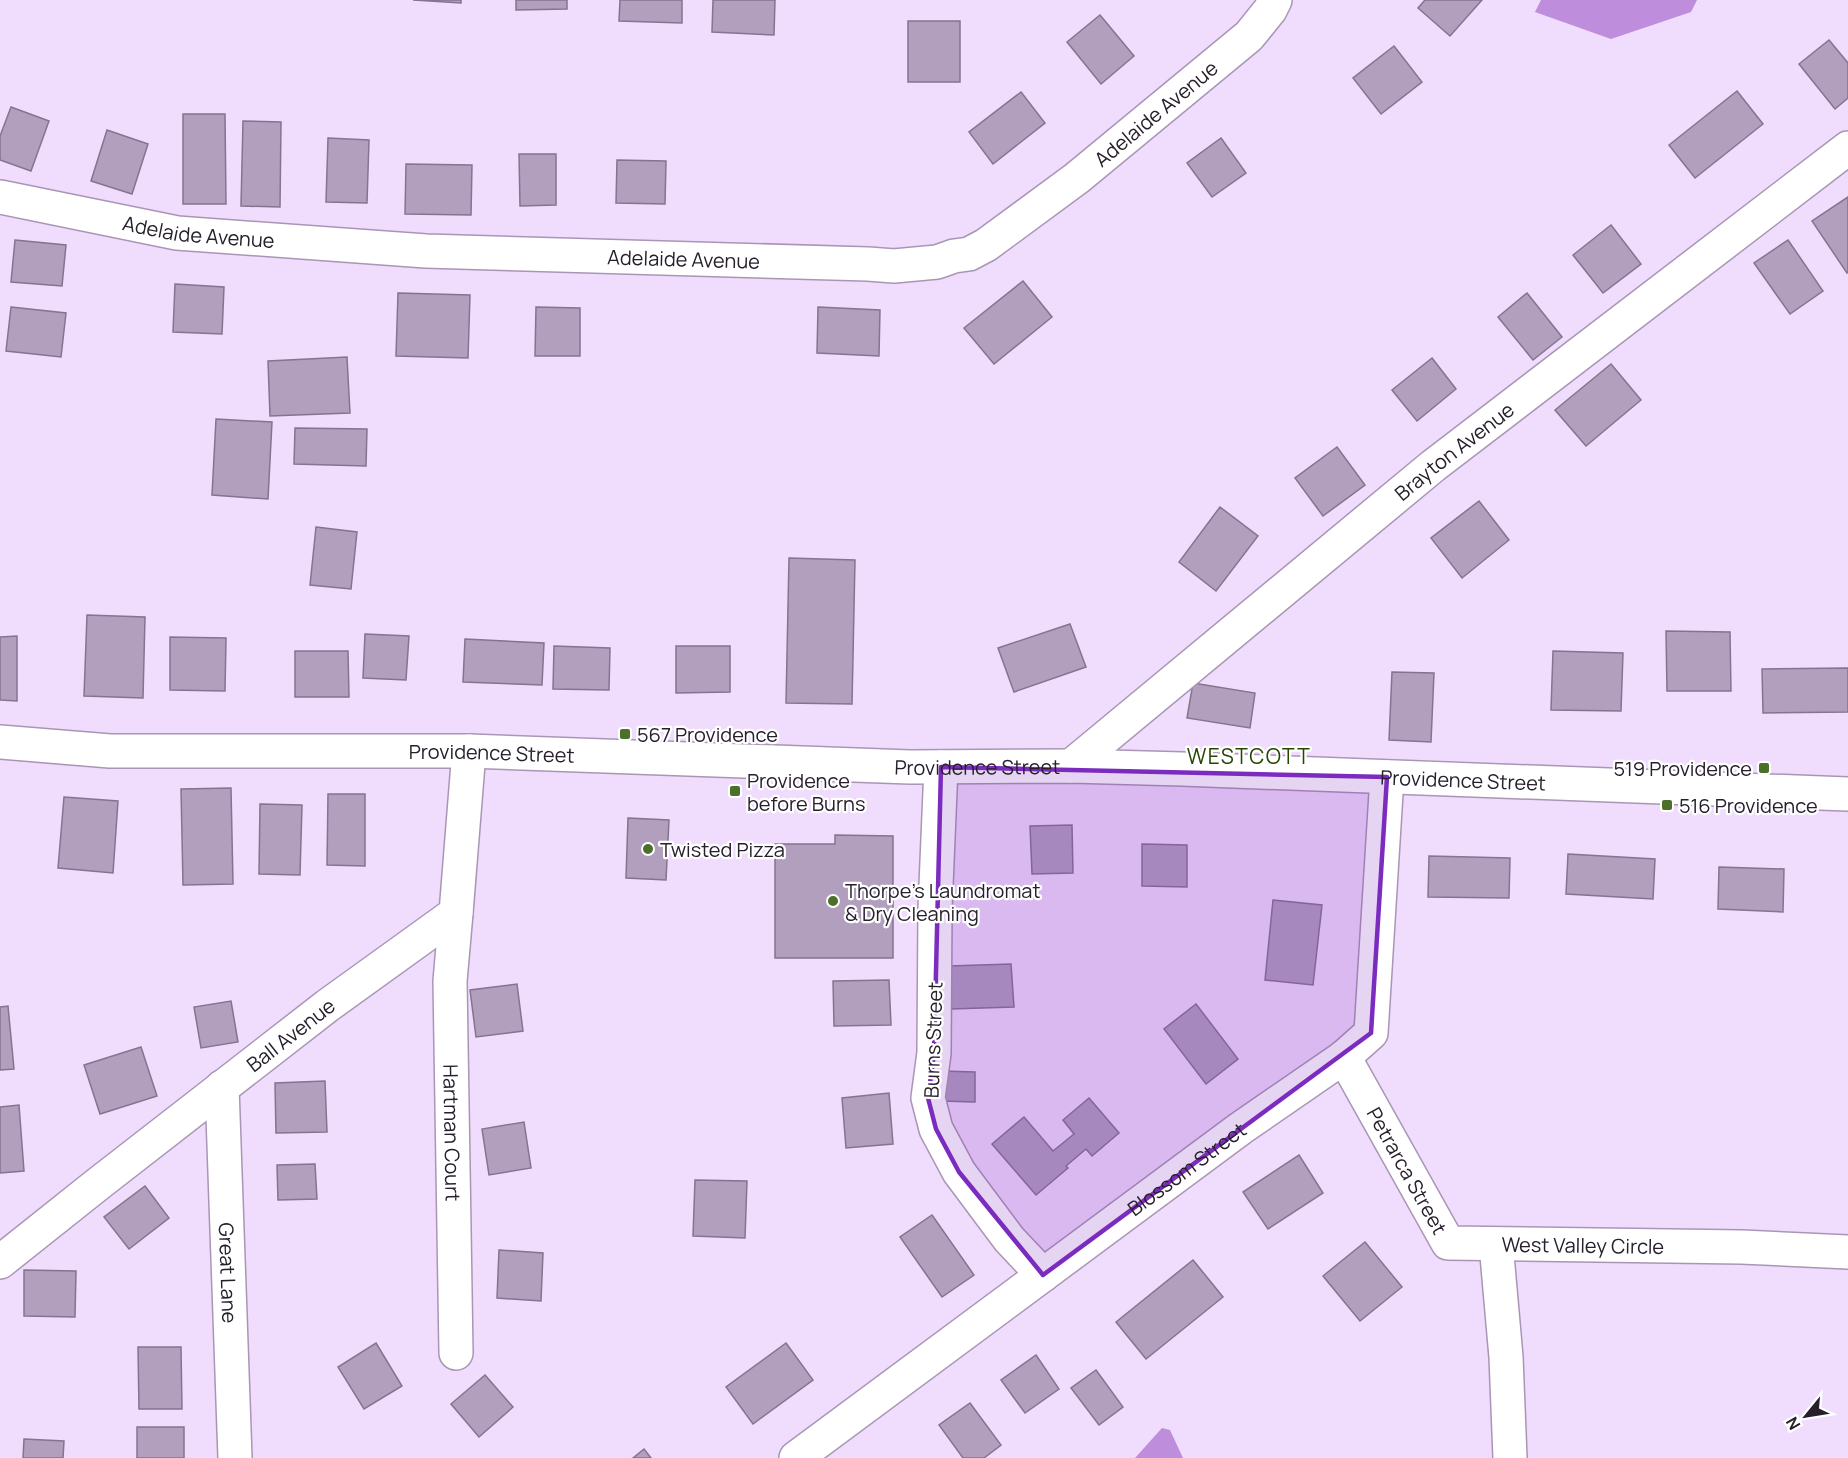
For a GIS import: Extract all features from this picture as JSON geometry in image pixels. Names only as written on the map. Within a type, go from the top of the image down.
[{"type":"street","name":"Adelaide Avenue","points":[[0,198],[177,232],[426,251],[894,266],[937,262],[969,254],[986,245],[1077,178],[1249,36],[1270,10],[1275,0]]},
{"type":"street","name":"Brayton Avenue","points":[[1071,766],[1432,466],[1848,148]]},
{"type":"street","name":"Providence Street","points":[[0,742],[110,751],[469,751],[941,767],[1071,766],[1848,794]]},
{"type":"street","points":[[456,913],[469,751]]},
{"type":"street","name":"Burns Street","points":[[941,767],[935,909],[934,1053],[928,1098],[936,1130],[959,1172],[1009,1239],[1043,1275]]},
{"type":"street","name":"Blossom Street","points":[[796,1458],[1241,1128],[1344,1057],[1371,1033],[1387,777]]},
{"type":"street","name":"Ball Avenue","points":[[0,1262],[327,1006],[456,913]]},
{"type":"street","name":"Hartman Court","points":[[456,913],[450,981],[456,1353]]},
{"type":"street","name":"Petrarca Street","points":[[1344,1057],[1448,1243],[1496,1244]]},
{"type":"street","name":"Great Lane","points":[[222,1087],[235,1458]]},
{"type":"street","name":"West Valley Circle","points":[[1510,1458],[1506,1357],[1496,1244],[1742,1247],[1848,1252]]},
{"type":"highlighted area","points":[[941,767],[1387,777],[1371,1033],[1043,1275],[959,1172],[936,1129],[928,1098],[934,1053]]},
{"type":"shaded area","points":[[1541,0],[1697,0],[1691,12],[1611,39],[1535,12]]},
{"type":"shaded area","points":[[1162,1428],[1170,1430],[1183,1458],[1135,1458]]},
{"type":"building","points":[[413,0],[461,0],[461,3]]},
{"type":"building","points":[[516,0],[567,0],[567,9],[516,10]]},
{"type":"building","points":[[620,0],[682,0],[682,23],[619,21]]},
{"type":"building","points":[[713,0],[775,0],[774,35],[712,32]]},
{"type":"building","points":[[1425,0],[1482,0],[1450,36],[1418,8]]},
{"type":"building","points":[[1100,15],[1134,56],[1101,84],[1067,42]]},
{"type":"building","points":[[908,21],[960,21],[960,82],[908,82]]},
{"type":"building","points":[[1829,40],[1848,63],[1848,98],[1835,109],[1799,64]]},
{"type":"building","points":[[1394,46],[1422,82],[1381,114],[1353,78]]},
{"type":"building","points":[[1737,91],[1763,124],[1695,178],[1669,145]]},
{"type":"building","points":[[1021,92],[1045,123],[993,164],[969,132]]},
{"type":"building","points":[[11,107],[49,121],[31,171],[0,160],[0,136]]},
{"type":"building","points":[[183,114],[225,114],[226,204],[183,204]]},
{"type":"building","points":[[243,121],[281,122],[280,207],[241,206]]},
{"type":"building","points":[[107,130],[148,144],[132,194],[91,181]]},
{"type":"building","points":[[328,138],[369,140],[367,203],[326,202]]},
{"type":"building","points":[[1221,138],[1246,173],[1212,197],[1187,163]]},
{"type":"building","points":[[519,154],[556,154],[556,205],[520,206]]},
{"type":"building","points":[[617,160],[666,161],[665,204],[616,203]]},
{"type":"building","points":[[406,164],[472,165],[471,215],[405,214]]},
{"type":"building","points":[[1848,197],[1848,272],[1847,273],[1812,221]]},
{"type":"building","points":[[1611,225],[1641,264],[1603,293],[1573,255]]},
{"type":"building","points":[[15,240],[66,245],[62,286],[11,282]]},
{"type":"building","points":[[1788,240],[1823,291],[1790,314],[1754,263]]},
{"type":"building","points":[[1023,281],[1052,317],[994,364],[964,328]]},
{"type":"building","points":[[175,284],[224,287],[222,334],[173,332]]},
{"type":"building","points":[[398,293],[470,295],[468,358],[396,356]]},
{"type":"building","points":[[1527,293],[1562,337],[1533,360],[1498,317]]},
{"type":"building","points":[[11,307],[66,313],[61,357],[6,351]]},
{"type":"building","points":[[536,307],[580,308],[580,356],[535,356]]},
{"type":"building","points":[[818,307],[880,310],[879,356],[817,353]]},
{"type":"building","points":[[347,357],[350,413],[270,416],[268,361]]},
{"type":"building","points":[[1432,358],[1456,389],[1417,421],[1392,390]]},
{"type":"building","points":[[1611,364],[1641,400],[1586,446],[1555,410]]},
{"type":"building","points":[[216,419],[272,422],[268,499],[212,495]]},
{"type":"building","points":[[295,428],[367,429],[366,466],[294,464]]},
{"type":"building","points":[[1337,447],[1365,485],[1323,516],[1295,478]]},
{"type":"building","points":[[1479,501],[1509,540],[1462,578],[1431,538]]},
{"type":"building","points":[[1220,507],[1258,536],[1216,591],[1179,562]]},
{"type":"building","points":[[316,527],[357,532],[351,589],[310,585]]},
{"type":"building","points":[[789,558],[855,560],[852,704],[786,703]]},
{"type":"building","points":[[87,615],[145,617],[143,698],[84,696]]},
{"type":"building","points":[[1070,624],[1086,667],[1014,692],[998,648]]},
{"type":"building","points":[[1666,631],[1730,632],[1731,691],[1667,691]]},
{"type":"building","points":[[365,634],[409,636],[406,680],[363,678]]},
{"type":"building","points":[[17,636],[17,701],[0,700],[0,637]]},
{"type":"building","points":[[170,637],[226,638],[225,691],[170,690]]},
{"type":"building","points":[[465,639],[544,643],[542,685],[463,682]]},
{"type":"building","points":[[554,646],[610,648],[609,690],[553,689]]},
{"type":"building","points":[[676,646],[730,646],[730,692],[676,693]]},
{"type":"building","points":[[295,651],[348,651],[349,697],[295,697]]},
{"type":"building","points":[[1553,651],[1623,653],[1621,711],[1551,710]]},
{"type":"building","points":[[1848,668],[1848,712],[1763,713],[1762,669]]},
{"type":"building","points":[[1392,672],[1434,673],[1431,742],[1389,740]]},
{"type":"building","points":[[1193,683],[1255,693],[1250,728],[1187,718]]},
{"type":"building","points":[[231,788],[233,884],[183,885],[181,789]]},
{"type":"building","points":[[328,794],[365,794],[365,866],[327,865]]},
{"type":"building","points":[[64,797],[118,801],[113,873],[58,868]]},
{"type":"building","points":[[260,804],[302,805],[300,875],[259,874]]},
{"type":"building","name":"Twisted Pizza","points":[[628,818],[669,820],[666,880],[626,878]]},
{"type":"building","points":[[1072,825],[1073,873],[1032,874],[1030,826]]},
{"type":"building","points":[[835,835],[893,836],[893,958],[775,958],[775,844],[835,844]]},
{"type":"building","points":[[1142,844],[1187,845],[1187,887],[1142,886]]},
{"type":"building","points":[[1568,854],[1655,859],[1653,899],[1566,894]]},
{"type":"building","points":[[1429,856],[1510,858],[1509,898],[1428,897]]},
{"type":"building","points":[[1719,867],[1784,869],[1783,912],[1718,909]]},
{"type":"building","points":[[1273,900],[1322,905],[1313,985],[1265,980]]},
{"type":"building","points":[[1011,964],[1014,1007],[951,1009],[949,966]]},
{"type":"building","points":[[889,980],[891,1025],[834,1026],[833,981]]},
{"type":"building","points":[[517,984],[523,1031],[476,1037],[470,990]]},
{"type":"building","points":[[231,1001],[238,1042],[201,1048],[194,1007]]},
{"type":"building","points":[[1196,1004],[1238,1059],[1206,1084],[1164,1029]]},
{"type":"building","points":[[8,1006],[14,1069],[0,1070],[0,1007]]},
{"type":"building","points":[[141,1047],[157,1096],[100,1114],[84,1065]]},
{"type":"building","points":[[941,1071],[975,1072],[975,1102],[941,1101]]},
{"type":"building","points":[[325,1081],[327,1132],[276,1133],[275,1083]]},
{"type":"building","points":[[889,1093],[893,1144],[846,1148],[842,1098]]},
{"type":"building","points":[[1089,1098],[1119,1133],[1092,1156],[1086,1149],[1036,1195],[992,1144],[1024,1117],[1053,1151],[1074,1134],[1063,1120]]},
{"type":"building","points":[[19,1105],[24,1171],[0,1173],[0,1107]]},
{"type":"building","points":[[524,1122],[531,1168],[489,1175],[482,1129]]},
{"type":"building","points":[[1299,1155],[1323,1193],[1268,1229],[1243,1192]]},
{"type":"building","points":[[315,1164],[317,1199],[278,1200],[277,1165]]},
{"type":"building","points":[[695,1180],[747,1181],[745,1238],[693,1236]]},
{"type":"building","points":[[145,1186],[169,1218],[129,1249],[104,1217]]},
{"type":"building","points":[[932,1215],[974,1275],[942,1297],[900,1237]]},
{"type":"building","points":[[1365,1242],[1402,1287],[1360,1321],[1323,1276]]},
{"type":"building","points":[[499,1250],[543,1253],[541,1301],[497,1298]]},
{"type":"building","points":[[1193,1260],[1223,1297],[1146,1359],[1116,1322]]},
{"type":"building","points":[[24,1270],[76,1271],[75,1317],[24,1316]]},
{"type":"building","points":[[376,1343],[402,1386],[364,1409],[338,1367]]},
{"type":"building","points":[[786,1343],[813,1380],[753,1424],[726,1387]]},
{"type":"building","points":[[138,1347],[181,1347],[182,1409],[139,1409]]},
{"type":"building","points":[[1036,1355],[1059,1389],[1025,1413],[1001,1380]]},
{"type":"building","points":[[1096,1370],[1123,1407],[1099,1425],[1071,1388]]},
{"type":"building","points":[[485,1375],[513,1407],[479,1437],[451,1404]]},
{"type":"building","points":[[970,1403],[1001,1445],[984,1458],[963,1458],[939,1425]]},
{"type":"building","points":[[137,1427],[184,1427],[184,1458],[137,1458]]},
{"type":"building","points":[[24,1439],[64,1441],[63,1458],[23,1458]]},
{"type":"building","points":[[644,1449],[651,1458],[633,1458]]},
{"type":"place","name":"567 Providence","points":[[625,734]]},
{"type":"place","name":"519 Providence","points":[[1764,768]]},
{"type":"place","name":"Providence before Burns","points":[[735,791]]},
{"type":"place","name":"516 Providence","points":[[1667,805]]},
{"type":"place","name":"Twisted Pizza","points":[[648,849]]},
{"type":"place","name":"Thorpe's Laundromat & Dry Cleaning","points":[[833,901]]},
{"type":"district","name":"WESTCOTT","points":[[1249,756]]}]
